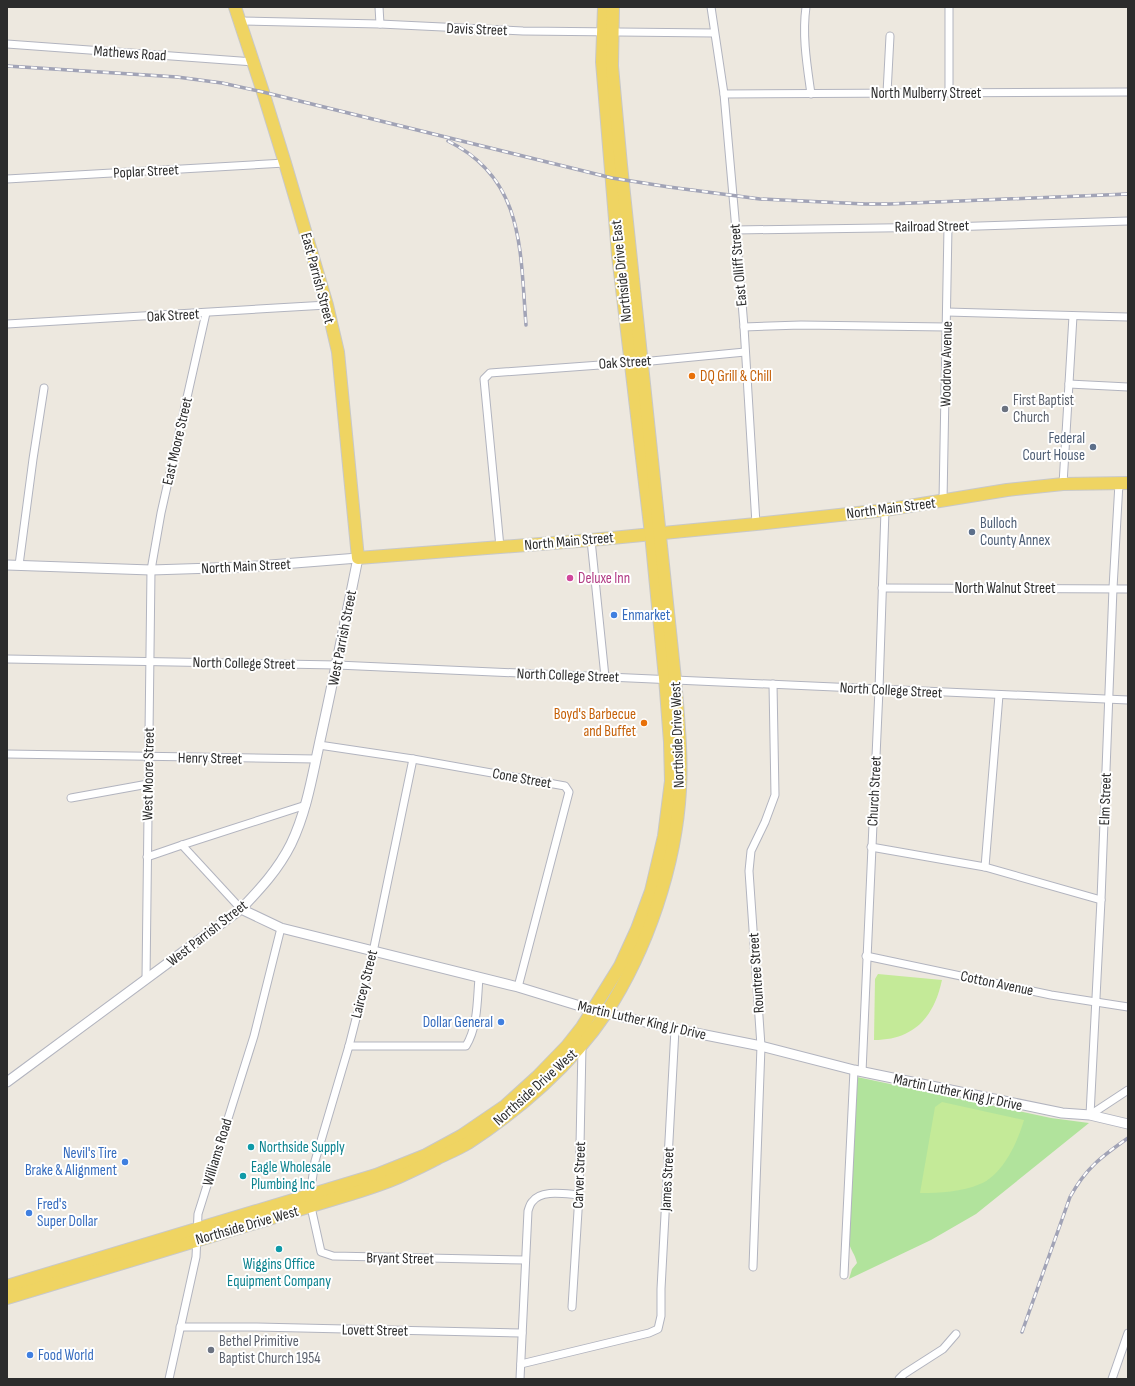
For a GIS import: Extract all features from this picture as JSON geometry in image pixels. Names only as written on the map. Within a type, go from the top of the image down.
[{"type":"main road","name":"East Parrish Street","points":[[235,7],[241,21],[285,163],[327,305],[338,352],[358,558]]},
{"type":"main road","name":"Northside Drive East","points":[[604,7],[612,66],[626,218],[636,362],[655,534]]},
{"type":"main road","name":"Northside Drive East","points":[[607,32],[613,7]]},
{"type":"main road","name":"North Main Street","points":[[358,558],[655,534],[885,510],[1007,490],[1063,484],[1123,483]]},
{"type":"main road","name":"Northside Drive West","points":[[7,1286],[196,1235],[310,1201],[397,1178],[466,1145],[492,1127],[560,1069],[582,1044],[606,1013],[626,978],[650,925],[663,887],[673,844],[679,794],[680,746],[670,679],[655,534]]},
{"type":"main road","name":"Northside Drive West","points":[[310,1201],[426,1155],[461,1136],[505,1106],[537,1077],[582,1028],[620,966],[637,929],[651,891],[664,836],[671,781],[670,679]]},
{"type":"main road","name":"Northside Drive West","points":[[7,1298],[196,1235]]},
{"type":"street","points":[[379,7],[380,24]]},
{"type":"street","name":"East Olliff Street","points":[[711,7],[724,94],[736,230],[744,327],[756,524]]},
{"type":"street","points":[[806,7],[804,34],[811,94]]},
{"type":"street","points":[[949,7],[949,92]]},
{"type":"street","name":"Davis Street","points":[[241,21],[380,24],[523,31],[714,33]]},
{"type":"street","points":[[887,93],[890,36]]},
{"type":"street","name":"Mathews Road","points":[[7,44],[254,62]]},
{"type":"street","name":"North Mulberry Street","points":[[724,94],[1128,92]]},
{"type":"street","name":"Poplar Street","points":[[7,179],[285,163]]},
{"type":"street","name":"Railroad Street","points":[[736,230],[948,226],[1128,220]]},
{"type":"street","name":"Woodrow Avenue","points":[[943,501],[948,226]]},
{"type":"street","name":"Oak Street","points":[[7,324],[327,305]]},
{"type":"street","points":[[947,312],[1128,317]]},
{"type":"street","name":"East Moore Street","points":[[151,570],[161,513],[206,313]]},
{"type":"street","points":[[1063,484],[1073,316]]},
{"type":"street","points":[[744,327],[801,325],[946,327]]},
{"type":"street","name":"Oak Street","points":[[500,547],[484,379],[490,373],[745,352]]},
{"type":"street","points":[[1069,384],[1128,387]]},
{"type":"street","points":[[19,565],[44,388]]},
{"type":"street","name":"Elm Street","points":[[1090,1115],[1101,900],[1113,588],[1123,483]]},
{"type":"street","name":"Church Street","points":[[844,1274],[866,956],[879,689],[885,510]]},
{"type":"street","points":[[591,540],[605,676]]},
{"type":"street","name":"North Main Street","points":[[7,565],[151,570],[245,567],[358,558]]},
{"type":"street","name":"West Parrish Street","points":[[7,1082],[241,909],[268,881],[279,865],[291,843],[306,805],[337,665],[358,558]]},
{"type":"street","name":"West Moore Street","points":[[146,979],[151,570]]},
{"type":"street","name":"North Walnut Street","points":[[882,588],[1128,589]]},
{"type":"street","name":"North College Street","points":[[7,659],[337,665],[1128,700]]},
{"type":"street","name":"Rountree Street","points":[[753,1267],[761,1046],[749,871],[751,851],[776,795],[773,684]]},
{"type":"street","points":[[985,867],[999,694]]},
{"type":"street","name":"Cone Street","points":[[319,745],[413,759],[565,786],[569,792],[518,987]]},
{"type":"street","name":"Henry Street","points":[[7,754],[316,759]]},
{"type":"street","name":"Laircey Street","points":[[310,1201],[314,1161],[349,1046],[373,952],[413,759]]},
{"type":"street","points":[[71,798],[148,784]]},
{"type":"street","points":[[147,857],[182,844],[306,805]]},
{"type":"street","name":"Martin Luther King Jr Drive","points":[[182,844],[241,909],[281,928],[518,987],[593,1010],[675,1029],[761,1046],[858,1071],[1062,1113],[1090,1115],[1128,1124]]},
{"type":"street","points":[[871,847],[985,867],[1101,900]]},
{"type":"street","name":"Williams Road","points":[[169,1379],[196,1257],[198,1214],[254,1036],[281,928]]},
{"type":"street","name":"Cotton Avenue","points":[[866,956],[1051,995],[1128,1007]]},
{"type":"street","points":[[349,1046],[466,1046],[475,1027],[479,978]]},
{"type":"street","name":"James Street","points":[[521,1364],[649,1333],[658,1329],[661,1316],[661,1289],[675,1029]]},
{"type":"street","name":"Carver Street","points":[[572,1307],[579,1195],[582,1044]]},
{"type":"street","points":[[1090,1115],[1128,1090]]},
{"type":"street","points":[[520,1379],[528,1211],[532,1201],[540,1195],[579,1195]]},
{"type":"street","name":"Bryant Street","points":[[310,1201],[321,1252],[333,1256],[525,1260]]},
{"type":"street","name":"Lovett Street","points":[[180,1327],[522,1333]]},
{"type":"street","points":[[1112,1379],[1128,1333]]},
{"type":"street","points":[[899,1379],[904,1374],[943,1349],[956,1334]]},
{"type":"green space","points":[[878,974],[942,980],[934,1005],[920,1024],[911,1031],[900,1036],[874,1040],[875,979]]},
{"type":"green space","points":[[857,1077],[1051,1118],[1089,1123],[976,1214],[931,1240],[849,1279],[852,1269],[857,1263],[849,1243]]},
{"type":"green space","points":[[942,1102],[1024,1120],[1014,1147],[996,1173],[988,1180],[973,1187],[958,1190],[920,1193],[935,1107]]},
{"type":"railway","points":[[7,66],[177,77],[222,83],[612,178],[760,199],[889,204],[1128,194]]},
{"type":"railway","points":[[448,141],[473,157],[492,175],[505,196],[514,220],[519,244],[526,325]]},
{"type":"railway","points":[[1022,1332],[1070,1197],[1088,1171],[1110,1151],[1128,1138]]},
{"type":"place","name":"DQ Grill & Chill","points":[[692,376]]},
{"type":"place","name":"First Baptist Church","points":[[1005,409]]},
{"type":"place","name":"Federal Court House","points":[[1093,447]]},
{"type":"place","name":"Bulloch County Annex","points":[[972,532]]},
{"type":"place","name":"Deluxe Inn","points":[[570,578]]},
{"type":"place","name":"Enmarket","points":[[614,615]]},
{"type":"place","name":"Boyd's Barbecue and Buffet","points":[[644,723]]},
{"type":"place","name":"Dollar General","points":[[501,1022]]},
{"type":"place","name":"Northside Supply","points":[[251,1147]]},
{"type":"place","name":"Nevil's Tire Brake & Alignment","points":[[125,1162]]},
{"type":"place","name":"Eagle Wholesale Plumbing Inc","points":[[243,1176]]},
{"type":"place","name":"Fred's Super Dollar","points":[[29,1213]]},
{"type":"place","name":"Wiggins Office Equipment Company","points":[[279,1249]]},
{"type":"place","name":"Bethel Primitive Baptist Church 1954","points":[[211,1350]]},
{"type":"place","name":"Food World","points":[[30,1355]]}]
